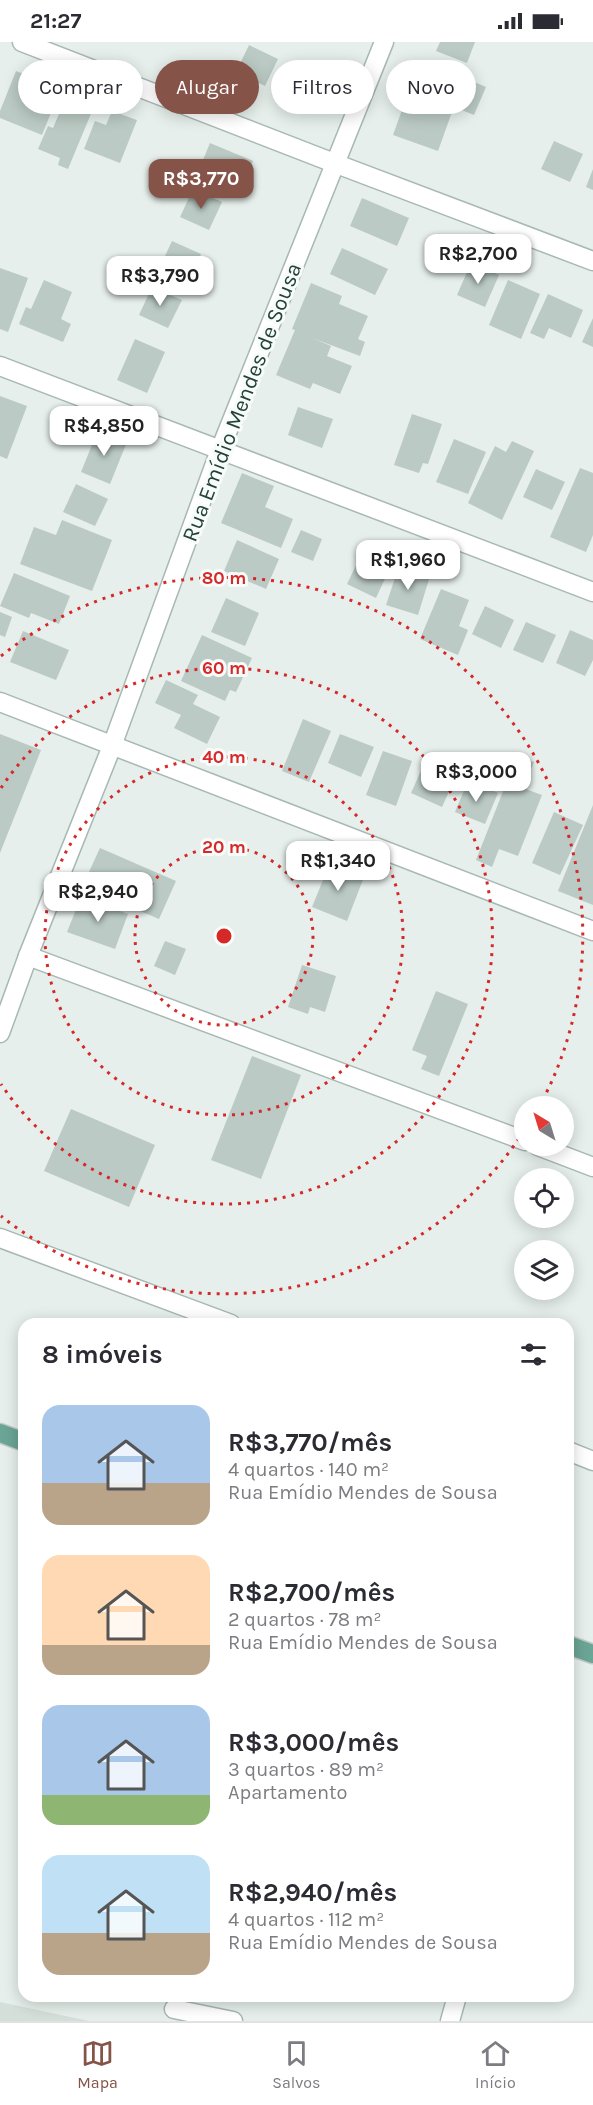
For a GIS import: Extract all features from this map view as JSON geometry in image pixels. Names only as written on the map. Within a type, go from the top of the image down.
[{"type":"main road","points":[[0,1433],[18,1440]]},
{"type":"main road","points":[[574,1647],[593,1654]]},
{"type":"street","points":[[22,42],[334,164],[593,261]]},
{"type":"street","name":"Rua Emídio Mendes de Sousa","points":[[0,1033],[28,956],[112,746],[220,450],[384,42]]},
{"type":"street","points":[[0,366],[593,592]]},
{"type":"street","points":[[0,702],[593,931]]},
{"type":"street","points":[[28,956],[514,1137]]},
{"type":"street","points":[[564,1156],[593,1167]]},
{"type":"street","points":[[0,1238],[215,1318]]},
{"type":"street","points":[[574,1453],[593,1461]]},
{"type":"street","points":[[450,2021],[455,2002]]},
{"type":"street","points":[[174,2009],[233,2021]]},
{"type":"shaded area","points":[[0,2002],[89,2021],[0,2021]]},
{"type":"building","points":[[440,42],[475,42],[468,60],[459,60],[436,51]]},
{"type":"building","points":[[249,45],[278,59],[271,60],[271,74],[265,86],[259,83],[259,60],[242,60]]},
{"type":"building","points":[[16,71],[18,72],[18,114],[50,114],[42,135],[0,118],[0,111]]},
{"type":"building","points":[[476,83],[486,87],[476,110]]},
{"type":"building","points":[[59,114],[91,114],[68,169],[58,165],[60,158],[38,149],[48,126],[53,128]]},
{"type":"building","points":[[111,114],[120,114],[137,120],[120,163],[84,149],[95,121],[106,125]]},
{"type":"building","points":[[401,114],[451,114],[438,151],[393,135]]},
{"type":"building","points":[[554,141],[583,154],[570,182],[541,169]]},
{"type":"building","points":[[210,143],[253,161],[243,184],[231,182],[226,195],[194,182]]},
{"type":"building","points":[[593,169],[593,190],[586,187]]},
{"type":"building","points":[[193,189],[222,202],[209,230],[180,217]]},
{"type":"building","points":[[362,198],[409,218],[397,246],[350,226]]},
{"type":"building","points":[[172,241],[201,254],[188,282],[159,269]]},
{"type":"building","points":[[342,248],[388,269],[375,295],[330,274]]},
{"type":"building","points":[[471,263],[499,275],[485,307],[457,295]]},
{"type":"building","points":[[0,268],[28,278],[8,332],[0,329]]},
{"type":"building","points":[[44,280],[72,292],[61,319],[71,324],[63,342],[19,324],[26,307],[31,309]]},
{"type":"building","points":[[508,280],[540,294],[521,339],[489,325]]},
{"type":"building","points":[[311,283],[342,296],[339,304],[368,316],[358,339],[365,342],[360,356],[312,338],[331,346],[327,356],[352,366],[340,394],[313,383],[310,389],[276,375]]},
{"type":"building","points":[[152,287],[182,300],[168,328],[139,315]]},
{"type":"building","points":[[548,294],[583,310],[571,338],[549,328],[544,339],[530,333]]},
{"type":"building","points":[[593,318],[593,347],[582,342]]},
{"type":"building","points":[[135,339],[165,352],[147,393],[117,380]]},
{"type":"building","points":[[0,396],[27,406],[7,459],[0,456]]},
{"type":"building","points":[[298,407],[333,419],[322,448],[288,435]]},
{"type":"building","points":[[412,414],[442,424],[428,464],[423,463],[419,473],[394,465]]},
{"type":"building","points":[[98,430],[127,442],[110,484],[81,472]]},
{"type":"building","points":[[454,439],[486,452],[468,494],[436,482]]},
{"type":"building","points":[[512,441],[534,451],[502,520],[468,503],[495,446],[506,452]]},
{"type":"building","points":[[580,468],[593,473],[593,535],[586,552],[550,537]]},
{"type":"building","points":[[536,469],[565,482],[552,510],[523,497]]},
{"type":"building","points":[[242,473],[274,486],[265,507],[293,519],[281,548],[221,523]]},
{"type":"building","points":[[76,484],[108,499],[95,526],[63,512]]},
{"type":"building","points":[[62,520],[112,540],[92,591],[20,564],[34,527],[56,535]]},
{"type":"building","points":[[301,530],[322,539],[313,561],[291,552]]},
{"type":"building","points":[[237,540],[279,559],[266,589],[224,571]]},
{"type":"building","points":[[360,557],[389,570],[376,598],[347,584]]},
{"type":"building","points":[[399,566],[430,576],[418,615],[386,605]]},
{"type":"building","points":[[14,573],[70,596],[59,624],[31,613],[29,618],[0,606]]},
{"type":"building","points":[[441,589],[469,600],[459,626],[468,630],[458,655],[420,639]]},
{"type":"building","points":[[226,598],[259,613],[245,646],[211,632]]},
{"type":"building","points":[[485,606],[514,620],[501,648],[472,634]]},
{"type":"building","points":[[0,612],[12,617],[5,637],[0,635]]},
{"type":"building","points":[[526,622],[556,635],[543,663],[513,650]]},
{"type":"building","points":[[570,630],[593,640],[593,660],[585,676],[556,663]]},
{"type":"building","points":[[23,631],[69,650],[56,680],[10,662]]},
{"type":"building","points":[[202,635],[252,658],[236,692],[230,690],[225,701],[181,681]]},
{"type":"building","points":[[166,680],[198,695],[193,704],[220,717],[207,744],[174,728],[181,715],[155,703]]},
{"type":"building","points":[[303,719],[331,731],[309,782],[282,771]]},
{"type":"building","points":[[0,734],[41,750],[0,853]]},
{"type":"building","points":[[340,734],[374,747],[361,777],[328,763]]},
{"type":"building","points":[[383,751],[412,761],[396,806],[366,795]]},
{"type":"building","points":[[517,756],[534,762],[523,788],[542,795],[518,856],[499,849],[492,867],[476,860]]},
{"type":"building","points":[[425,762],[456,776],[442,807],[411,793]]},
{"type":"building","points":[[468,781],[498,793],[485,824],[455,812]]},
{"type":"building","points":[[593,805],[593,905],[558,891]]},
{"type":"building","points":[[554,812],[583,825],[560,875],[532,863]]},
{"type":"building","points":[[100,848],[176,881],[159,919],[100,894],[105,881],[88,874]]},
{"type":"building","points":[[330,863],[364,877],[347,921],[312,907]]},
{"type":"building","points":[[81,897],[128,914],[115,949],[67,932]]},
{"type":"building","points":[[165,941],[186,949],[175,975],[154,966]]},
{"type":"building","points":[[302,965],[336,976],[325,1012],[310,1007],[308,1014],[288,1007]]},
{"type":"building","points":[[436,991],[468,1004],[439,1076],[421,1069],[427,1056],[412,1050]]},
{"type":"building","points":[[252,1056],[301,1075],[261,1179],[211,1160]]},
{"type":"building","points":[[71,1109],[155,1145],[129,1207],[44,1171]]}]
